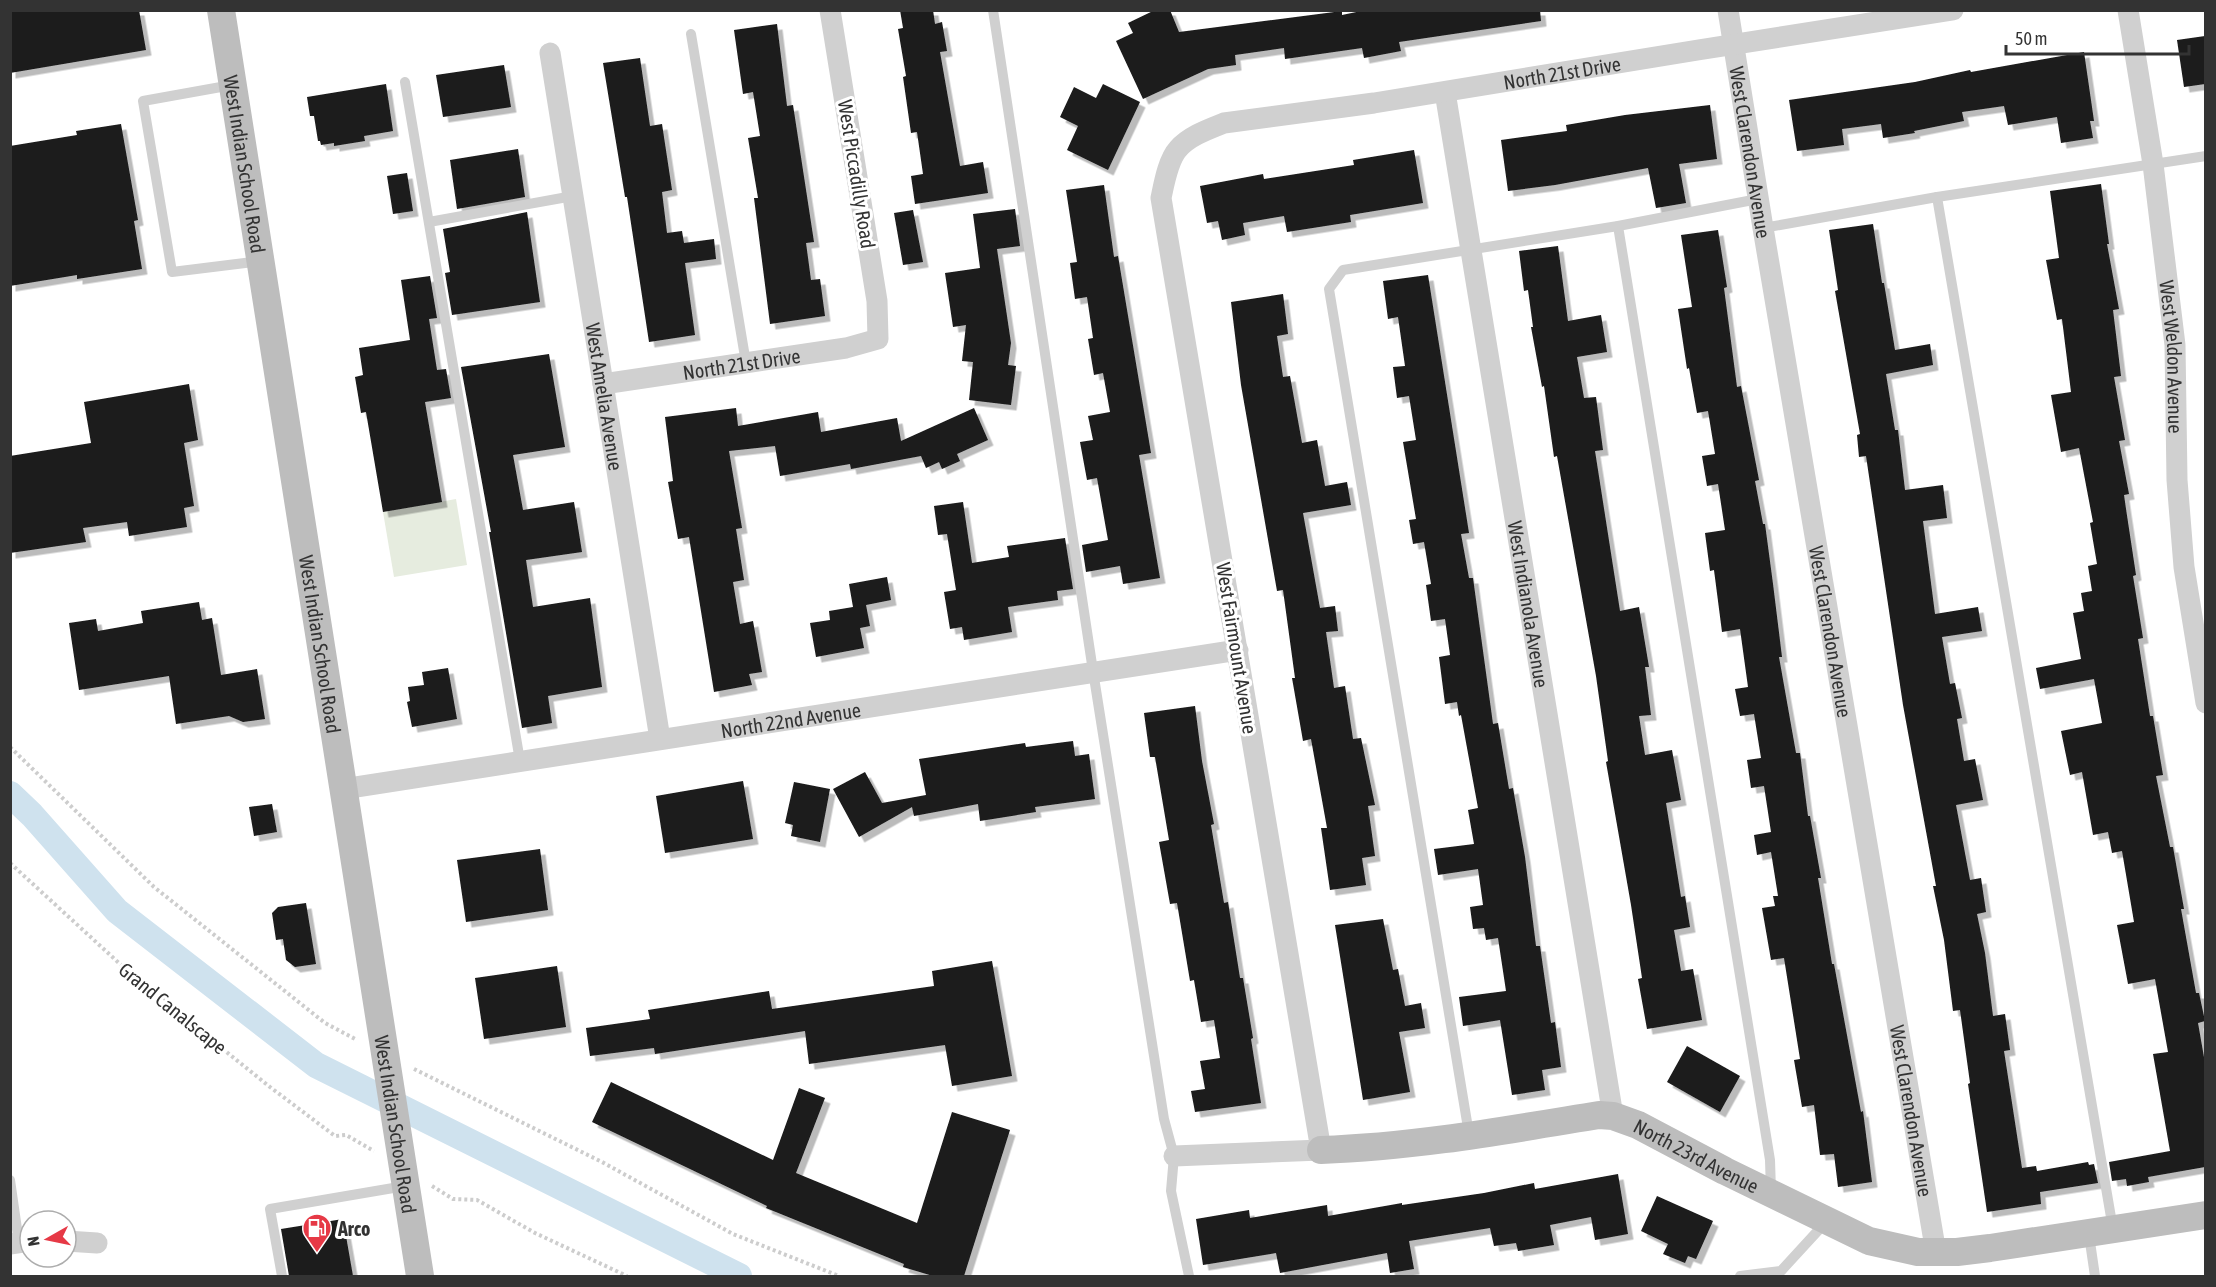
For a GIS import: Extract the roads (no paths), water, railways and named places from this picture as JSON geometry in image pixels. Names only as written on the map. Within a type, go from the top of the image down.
[{"type":"main road","name":"West Indian School Road","points":[[221,10],[420,1276]]},
{"type":"main road","name":"North 23rd Avenue","points":[[1321,1150],[1373,1148],[1490,1133],[1599,1115],[1613,1116],[1638,1125],[1827,1221],[1879,1244],[1918,1252],[1936,1253],[1979,1249],[2205,1215]]},
{"type":"street","name":"West Piccadilly Road","points":[[830,10],[877,301],[878,339]]},
{"type":"street","name":"West Clarendon Avenue","points":[[1728,10],[1936,1253]]},
{"type":"street","name":"North 21st Drive","points":[[1178,149],[1202,132],[1224,123],[1445,92],[1953,10]]},
{"type":"street","name":"West Weldon Avenue","points":[[2128,10],[2154,164],[2175,345],[2177,480],[2184,567],[2205,703]]},
{"type":"street","name":"West Amelia Avenue","points":[[550,53],[660,739]]},
{"type":"street","name":"West Indianola Avenue","points":[[1445,92],[1613,1116]]},
{"type":"street","name":"West Fairmount Avenue","points":[[1178,149],[1166,175],[1161,198],[1321,1150]]},
{"type":"street","name":"North 21st Drive","points":[[603,384],[846,348],[878,339]]},
{"type":"street","name":"North 22nd Avenue","points":[[343,789],[1238,650]]},
{"type":"street","name":"North 23rd Avenue","points":[[1174,1156],[1321,1150]]},
{"type":"street","points":[[78,1241],[97,1243]]},
{"type":"lane","points":[[993,10],[1093,671],[1162,1107],[1174,1156],[1171,1191],[1189,1276]]},
{"type":"lane","points":[[691,33],[746,363]]},
{"type":"lane","points":[[405,82],[519,761]]},
{"type":"lane","points":[[233,85],[143,101],[172,272],[261,261]]},
{"type":"lane","points":[[1763,228],[1937,197],[2205,156]]},
{"type":"lane","points":[[429,222],[573,196]]},
{"type":"lane","points":[[1937,197],[2101,1231],[2095,1276]]},
{"type":"lane","points":[[1469,1134],[1329,290],[1343,270],[1618,226],[1758,199]]},
{"type":"lane","points":[[1618,226],[1770,1160],[1771,1194]]},
{"type":"lane","points":[[10,1180],[18,1230]]},
{"type":"lane","points":[[282,1276],[270,1209],[405,1186]]},
{"type":"lane","points":[[1740,1276],[1781,1271],[1827,1221]]},
{"type":"waterway","points":[[10,794],[32,815],[117,911],[316,1065],[739,1276]]},
{"type":"place","name":"Arco","points":[[317,1254]]}]
